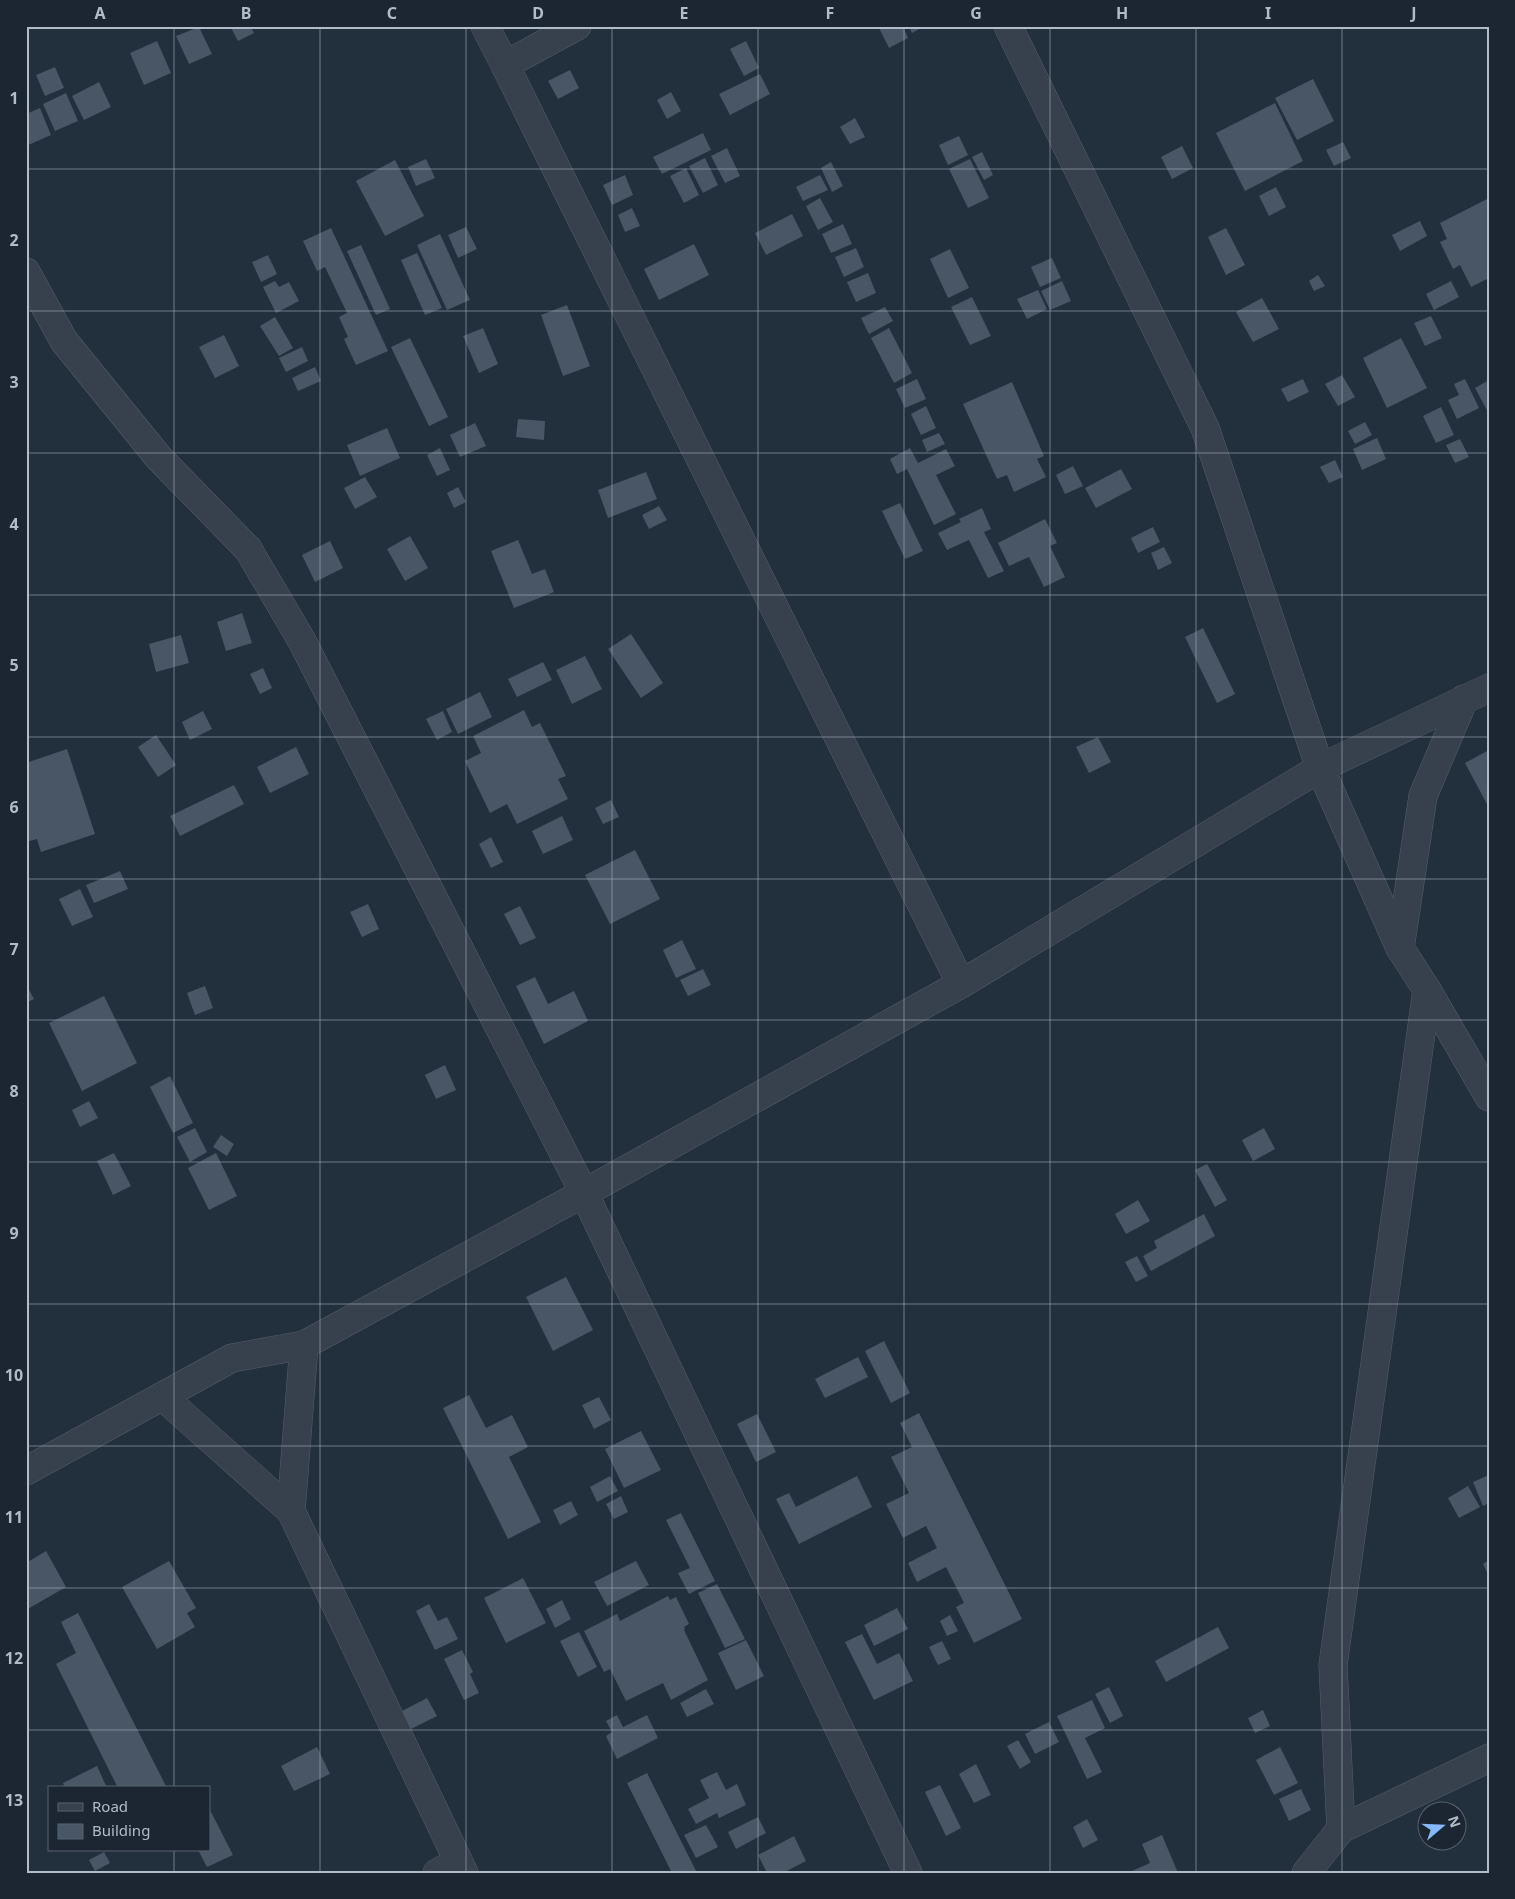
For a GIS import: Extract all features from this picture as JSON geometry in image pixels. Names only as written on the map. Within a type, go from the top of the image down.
[{"type":"street","points":[[485,26],[961,984]]},
{"type":"street","points":[[505,65],[577,26]]},
{"type":"street","points":[[1008,26],[1205,428],[1320,768],[1400,948],[1427,990],[1489,1098]]},
{"type":"street","points":[[26,272],[64,341],[159,458],[248,549],[302,640],[584,1193],[908,1873]]},
{"type":"street","points":[[26,1471],[232,1358],[304,1345],[584,1193],[961,984],[1320,768],[1489,688]]},
{"type":"street","points":[[1400,948],[1423,796],[1464,699]]},
{"type":"street","points":[[1341,1829],[1333,1665],[1427,990]]},
{"type":"street","points":[[291,1511],[304,1345]]},
{"type":"street","points":[[163,1397],[291,1511],[453,1869]]},
{"type":"street","points":[[1306,1873],[1341,1829],[1489,1758]]},
{"type":"building","points":[[230,26],[250,26],[254,33],[238,41]]},
{"type":"building","points":[[878,26],[903,26],[908,38],[889,48]]},
{"type":"building","points":[[909,26],[920,26],[921,28],[912,33]]},
{"type":"building","points":[[199,27],[212,54],[189,64],[176,36]]},
{"type":"building","points":[[157,41],[171,73],[144,85],[130,53]]},
{"type":"building","points":[[746,41],[759,68],[744,76],[730,49]]},
{"type":"building","points":[[55,67],[64,88],[45,96],[36,75]]},
{"type":"building","points":[[570,70],[579,88],[558,99],[548,81]]},
{"type":"building","points":[[760,74],[770,94],[730,115],[719,94]]},
{"type":"building","points":[[1313,79],[1334,121],[1297,140],[1275,98]]},
{"type":"building","points":[[99,82],[111,107],[84,120],[72,96]]},
{"type":"building","points":[[671,92],[681,111],[667,119],[657,100]]},
{"type":"building","points":[[66,93],[78,121],[55,131],[43,104]]},
{"type":"building","points":[[1275,103],[1303,161],[1245,191],[1216,133]]},
{"type":"building","points":[[40,108],[51,135],[26,146],[26,114]]},
{"type":"building","points":[[855,118],[865,137],[850,144],[840,127]]},
{"type":"building","points":[[703,133],[711,150],[662,174],[653,157]]},
{"type":"building","points":[[959,136],[968,155],[948,165],[939,145]]},
{"type":"building","points":[[1343,142],[1351,158],[1334,166],[1326,150]]},
{"type":"building","points":[[1182,146],[1193,168],[1172,179],[1161,157]]},
{"type":"building","points":[[727,148],[740,176],[725,183],[711,156]]},
{"type":"building","points":[[982,152],[993,175],[984,180],[972,157]]},
{"type":"building","points":[[705,158],[718,185],[703,193],[689,166]]},
{"type":"building","points":[[426,159],[435,178],[416,186],[408,167]]},
{"type":"building","points":[[970,159],[989,198],[968,208],[949,169]]},
{"type":"building","points":[[395,160],[424,216],[385,236],[356,181]]},
{"type":"building","points":[[831,162],[843,186],[832,192],[821,168]]},
{"type":"building","points":[[686,168],[699,195],[684,203],[670,176]]},
{"type":"building","points":[[625,175],[633,195],[612,205],[603,185]]},
{"type":"building","points":[[820,175],[828,190],[803,201],[796,187]]},
{"type":"building","points":[[1276,187],[1286,207],[1269,216],[1259,196]]},
{"type":"building","points":[[820,198],[833,222],[818,230],[806,206]]},
{"type":"building","points":[[1489,198],[1489,278],[1471,287],[1460,265],[1453,269],[1440,242],[1447,239],[1440,223]]},
{"type":"building","points":[[632,208],[640,226],[625,232],[618,215]]},
{"type":"building","points":[[792,214],[803,236],[766,255],[755,233]]},
{"type":"building","points":[[1420,221],[1427,236],[1400,251],[1392,235]]},
{"type":"building","points":[[843,224],[852,244],[831,253],[822,234]]},
{"type":"building","points":[[466,227],[477,249],[458,258],[448,235]]},
{"type":"building","points":[[331,228],[388,351],[356,365],[344,339],[348,337],[339,317],[347,313],[325,267],[317,271],[303,241]]},
{"type":"building","points":[[1226,228],[1245,265],[1226,275],[1208,237]]},
{"type":"building","points":[[440,234],[470,300],[447,310],[417,245]]},
{"type":"building","points":[[694,244],[709,275],[659,300],[644,269]]},
{"type":"building","points":[[361,245],[390,309],[376,315],[347,251]]},
{"type":"building","points":[[856,248],[864,267],[844,277],[835,257]]},
{"type":"building","points":[[950,249],[969,288],[948,298],[930,259]]},
{"type":"building","points":[[417,253],[442,308],[425,315],[401,260]]},
{"type":"building","points":[[268,255],[277,274],[261,282],[252,262]]},
{"type":"building","points":[[1052,258],[1061,278],[1040,287],[1031,267]]},
{"type":"building","points":[[868,273],[876,293],[856,302],[847,282]]},
{"type":"building","points":[[1318,275],[1325,286],[1314,291],[1309,281]]},
{"type":"building","points":[[275,281],[279,287],[289,282],[299,301],[276,313],[263,287]]},
{"type":"building","points":[[1062,281],[1071,301],[1050,310],[1041,291]]},
{"type":"building","points":[[1451,281],[1459,297],[1434,310],[1426,294]]},
{"type":"building","points":[[1038,290],[1047,309],[1027,319],[1017,299]]},
{"type":"building","points":[[972,297],[991,336],[970,345],[951,307]]},
{"type":"building","points":[[1262,298],[1279,329],[1253,342],[1236,312]]},
{"type":"building","points":[[567,305],[590,366],[563,376],[541,315]]},
{"type":"building","points":[[885,307],[893,321],[869,334],[861,318]]},
{"type":"building","points":[[1431,316],[1442,338],[1425,346],[1414,323]]},
{"type":"building","points":[[275,317],[293,348],[279,356],[260,326]]},
{"type":"building","points":[[483,328],[498,364],[479,373],[463,336]]},
{"type":"building","points":[[889,328],[912,373],[894,383],[871,338]]},
{"type":"building","points":[[224,335],[239,366],[215,378],[199,347]]},
{"type":"building","points":[[410,338],[448,417],[429,426],[391,347]]},
{"type":"building","points":[[1401,338],[1427,388],[1387,408],[1363,358]]},
{"type":"building","points":[[302,347],[308,361],[286,372],[279,358]]},
{"type":"building","points":[[315,367],[321,381],[298,391],[292,378]]},
{"type":"building","points":[[1342,375],[1355,397],[1338,406],[1325,384]]},
{"type":"building","points":[[917,379],[926,399],[905,408],[896,389]]},
{"type":"building","points":[[1303,379],[1309,392],[1288,402],[1281,389]]},
{"type":"building","points":[[1465,379],[1479,408],[1457,419],[1448,400],[1459,395],[1454,384]]},
{"type":"building","points":[[1489,380],[1489,414],[1475,388]]},
{"type":"building","points":[[1012,382],[1044,456],[1037,459],[1046,477],[1014,492],[1007,475],[997,479],[963,404]]},
{"type":"building","points":[[926,406],[936,428],[921,435],[911,414]]},
{"type":"building","points":[[1441,407],[1454,435],[1436,443],[1423,416]]},
{"type":"building","points":[[518,419],[545,421],[544,440],[516,437]]},
{"type":"building","points":[[1365,422],[1372,435],[1355,444],[1348,431]]},
{"type":"building","points":[[475,423],[486,446],[460,457],[450,435]]},
{"type":"building","points":[[387,428],[400,458],[360,476],[347,445]]},
{"type":"building","points":[[939,433],[945,444],[927,452],[922,440]]},
{"type":"building","points":[[1377,438],[1386,459],[1362,470],[1353,449]]},
{"type":"building","points":[[1460,439],[1469,457],[1455,463],[1446,445]]},
{"type":"building","points":[[440,448],[450,470],[437,476],[427,455]]},
{"type":"building","points":[[910,448],[918,463],[946,449],[955,466],[936,475],[956,514],[934,525],[907,469],[897,474],[890,459]]},
{"type":"building","points":[[1335,460],[1343,477],[1329,483],[1320,467]]},
{"type":"building","points":[[1073,466],[1083,486],[1065,494],[1056,475]]},
{"type":"building","points":[[1121,469],[1132,489],[1096,508],[1085,488]]},
{"type":"building","points":[[646,472],[657,499],[608,518],[598,490]]},
{"type":"building","points":[[365,477],[377,497],[355,509],[344,488]]},
{"type":"building","points":[[458,487],[466,502],[454,508],[447,493]]},
{"type":"building","points":[[900,503],[923,551],[905,559],[882,511]]},
{"type":"building","points":[[659,506],[667,520],[649,529],[642,515]]},
{"type":"building","points":[[982,508],[991,529],[984,532],[1004,571],[988,578],[969,540],[947,550],[938,533],[961,522],[959,519]]},
{"type":"building","points":[[1045,519],[1057,543],[1050,546],[1065,577],[1044,587],[1029,557],[1009,566],[998,543]]},
{"type":"building","points":[[1153,527],[1160,542],[1138,553],[1131,538]]},
{"type":"building","points":[[410,536],[428,568],[405,581],[387,549]]},
{"type":"building","points":[[518,540],[532,574],[545,569],[554,592],[514,608],[491,551]]},
{"type":"building","points":[[330,541],[343,568],[315,582],[302,555]]},
{"type":"building","points":[[1164,547],[1172,563],[1158,570],[1151,553]]},
{"type":"building","points":[[242,613],[252,643],[226,651],[217,622]]},
{"type":"building","points":[[1203,628],[1235,694],[1217,703],[1185,637]]},
{"type":"building","points":[[631,634],[663,683],[641,698],[608,649]]},
{"type":"building","points":[[181,635],[189,663],[156,672],[149,644]]},
{"type":"building","points":[[585,656],[602,689],[572,704],[556,670]]},
{"type":"building","points":[[543,662],[552,680],[517,697],[508,679]]},
{"type":"building","points":[[263,668],[272,688],[260,694],[250,674]]},
{"type":"building","points":[[480,692],[492,717],[458,734],[446,709]]},
{"type":"building","points":[[524,710],[532,727],[540,723],[566,776],[558,779],[568,799],[517,824],[507,804],[490,813],[465,761],[481,753],[473,736]]},
{"type":"building","points":[[203,711],[212,729],[190,740],[182,722]]},
{"type":"building","points":[[443,711],[452,732],[437,740],[426,719]]},
{"type":"building","points":[[156,735],[176,765],[158,777],[138,747]]},
{"type":"building","points":[[1098,737],[1111,762],[1089,773],[1076,747]]},
{"type":"building","points":[[296,747],[309,774],[270,793],[257,767]]},
{"type":"building","points":[[67,749],[95,834],[41,852],[37,839],[26,842],[26,763]]},
{"type":"building","points":[[1489,750],[1489,808],[1465,763]]},
{"type":"building","points":[[234,785],[244,804],[180,836],[170,816]]},
{"type":"building","points":[[611,800],[619,817],[603,824],[595,808]]},
{"type":"building","points":[[562,816],[573,840],[543,854],[532,831]]},
{"type":"building","points":[[491,837],[503,862],[491,868],[479,844]]},
{"type":"building","points":[[635,850],[660,899],[610,924],[585,875]]},
{"type":"building","points":[[120,871],[128,889],[94,903],[86,885]]},
{"type":"building","points":[[80,889],[93,917],[72,926],[59,899]]},
{"type":"building","points":[[368,904],[379,929],[362,937],[350,912]]},
{"type":"building","points":[[520,906],[536,938],[520,945],[504,914]]},
{"type":"building","points":[[682,940],[696,969],[676,978],[663,950]]},
{"type":"building","points":[[703,969],[711,985],[688,996],[680,980]]},
{"type":"building","points":[[535,977],[548,1004],[574,991],[588,1021],[544,1044],[516,986]]},
{"type":"building","points":[[26,984],[34,999],[26,1003]]},
{"type":"building","points":[[205,986],[213,1008],[195,1015],[187,993]]},
{"type":"building","points":[[104,996],[137,1063],[82,1091],[49,1023]]},
{"type":"building","points":[[445,1065],[456,1090],[436,1099],[425,1075]]},
{"type":"building","points":[[170,1076],[193,1123],[173,1133],[150,1087]]},
{"type":"building","points":[[89,1101],[98,1118],[80,1127],[72,1110]]},
{"type":"building","points":[[195,1128],[207,1152],[190,1162],[177,1137]]},
{"type":"building","points":[[1264,1128],[1275,1149],[1253,1161],[1242,1140]]},
{"type":"building","points":[[221,1135],[234,1144],[227,1156],[213,1147]]},
{"type":"building","points":[[114,1153],[131,1186],[113,1195],[97,1161]]},
{"type":"building","points":[[216,1153],[237,1196],[209,1210],[188,1168]]},
{"type":"building","points":[[1207,1164],[1227,1200],[1215,1207],[1195,1170]]},
{"type":"building","points":[[1138,1200],[1150,1221],[1126,1234],[1115,1214]]},
{"type":"building","points":[[1204,1214],[1215,1236],[1151,1271],[1143,1256],[1157,1248],[1154,1241]]},
{"type":"building","points":[[1137,1256],[1148,1276],[1136,1282],[1125,1262]]},
{"type":"building","points":[[566,1277],[593,1330],[553,1351],[526,1297]]},
{"type":"building","points":[[884,1341],[910,1393],[891,1403],[865,1351]]},
{"type":"building","points":[[858,1357],[868,1377],[825,1398],[815,1379]]},
{"type":"building","points":[[469,1395],[486,1428],[512,1415],[528,1447],[509,1457],[541,1522],[508,1539],[443,1408]]},
{"type":"building","points":[[599,1397],[611,1420],[594,1429],[582,1405]]},
{"type":"building","points":[[919,1413],[1022,1619],[974,1643],[956,1607],[964,1603],[946,1567],[917,1582],[908,1563],[937,1548],[926,1526],[903,1538],[886,1504],[909,1493],[891,1457],[912,1447],[900,1423]]},
{"type":"building","points":[[757,1414],[776,1452],[756,1462],[737,1424]]},
{"type":"building","points":[[641,1431],[661,1470],[624,1488],[605,1449]]},
{"type":"building","points":[[1489,1475],[1489,1503],[1483,1506],[1473,1482]]},
{"type":"building","points":[[610,1476],[618,1491],[597,1502],[590,1487]]},
{"type":"building","points":[[857,1476],[872,1507],[799,1544],[776,1499],[789,1493],[796,1507]]},
{"type":"building","points":[[1468,1486],[1480,1507],[1459,1518],[1448,1498]]},
{"type":"building","points":[[621,1496],[628,1512],[614,1519],[606,1504]]},
{"type":"building","points":[[571,1501],[578,1515],[560,1525],[553,1510]]},
{"type":"building","points":[[681,1513],[715,1581],[689,1594],[678,1573],[690,1568],[666,1520]]},
{"type":"building","points":[[46,1551],[66,1587],[26,1610],[26,1563]]},
{"type":"building","points":[[1489,1560],[1489,1576],[1483,1564]]},
{"type":"building","points":[[169,1561],[196,1608],[187,1613],[195,1627],[157,1649],[122,1587]]},
{"type":"building","points":[[636,1561],[649,1585],[607,1606],[594,1582]]},
{"type":"building","points":[[523,1578],[546,1623],[506,1643],[484,1598]]},
{"type":"building","points":[[717,1584],[745,1639],[725,1648],[698,1593]]},
{"type":"building","points":[[668,1596],[670,1600],[676,1597],[689,1624],[684,1627],[684,1630],[708,1680],[671,1700],[663,1683],[626,1701],[610,1669],[604,1672],[584,1631],[617,1614],[620,1621]]},
{"type":"building","points":[[562,1600],[571,1619],[555,1628],[546,1609]]},
{"type":"building","points":[[429,1604],[438,1621],[447,1617],[458,1639],[435,1650],[416,1611]]},
{"type":"building","points":[[897,1608],[908,1629],[874,1646],[864,1625]]},
{"type":"building","points":[[78,1613],[166,1786],[117,1786],[56,1664],[76,1653],[61,1622]]},
{"type":"building","points":[[950,1615],[958,1631],[947,1636],[940,1621]]},
{"type":"building","points":[[1218,1627],[1229,1648],[1166,1682],[1155,1661]]},
{"type":"building","points":[[579,1632],[597,1667],[578,1677],[560,1641]]},
{"type":"building","points":[[862,1634],[877,1664],[899,1653],[913,1681],[874,1700],[845,1642]]},
{"type":"building","points":[[746,1640],[764,1676],[736,1690],[718,1653]]},
{"type":"building","points":[[942,1641],[951,1659],[938,1665],[929,1647]]},
{"type":"building","points":[[462,1650],[473,1672],[470,1674],[479,1693],[464,1700],[444,1659]]},
{"type":"building","points":[[1109,1687],[1123,1716],[1110,1723],[1095,1694]]},
{"type":"building","points":[[706,1689],[714,1704],[687,1717],[680,1703]]},
{"type":"building","points":[[427,1698],[437,1716],[409,1730],[400,1712]]},
{"type":"building","points":[[1092,1700],[1105,1728],[1085,1738],[1102,1772],[1087,1779],[1057,1716]]},
{"type":"building","points":[[1263,1710],[1270,1726],[1255,1733],[1248,1718]]},
{"type":"building","points":[[617,1715],[623,1727],[647,1715],[658,1738],[617,1759],[606,1736],[612,1732],[606,1721]]},
{"type":"building","points":[[1049,1722],[1059,1742],[1035,1754],[1025,1734]]},
{"type":"building","points":[[1018,1740],[1031,1762],[1020,1769],[1007,1746]]},
{"type":"building","points":[[317,1747],[330,1774],[294,1791],[281,1766]]},
{"type":"building","points":[[1280,1747],[1298,1783],[1274,1795],[1256,1760]]},
{"type":"building","points":[[976,1764],[991,1795],[974,1803],[959,1774]]},
{"type":"building","points":[[97,1766],[106,1786],[64,1786],[63,1783]]},
{"type":"building","points":[[717,1772],[726,1790],[737,1784],[746,1805],[719,1818],[717,1813],[696,1824],[688,1809],[709,1798],[700,1780]]},
{"type":"building","points":[[647,1773],[697,1873],[672,1873],[627,1783]]},
{"type":"building","points":[[940,1785],[961,1828],[946,1836],[925,1792]]},
{"type":"building","points":[[1301,1789],[1311,1810],[1289,1821],[1279,1799]]},
{"type":"building","points":[[210,1810],[233,1855],[207,1867],[199,1852],[210,1852]]},
{"type":"building","points":[[758,1817],[766,1833],[736,1849],[728,1832]]},
{"type":"building","points":[[1087,1819],[1098,1840],[1083,1848],[1073,1827]]},
{"type":"building","points":[[706,1825],[718,1847],[696,1858],[684,1835]]},
{"type":"building","points":[[1162,1835],[1178,1873],[1133,1873],[1132,1871],[1150,1863],[1142,1844]]},
{"type":"building","points":[[794,1836],[806,1861],[783,1873],[767,1873],[758,1855]]},
{"type":"building","points":[[104,1852],[110,1863],[95,1871],[89,1860]]}]
